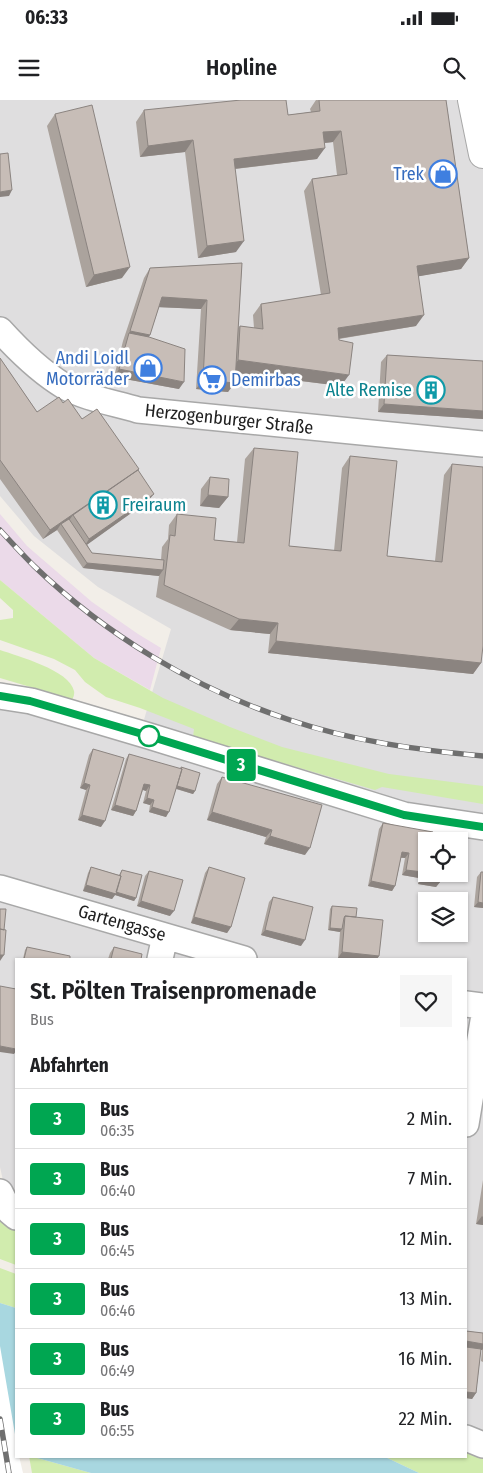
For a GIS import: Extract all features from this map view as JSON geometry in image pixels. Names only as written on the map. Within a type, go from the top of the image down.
[{"type":"street","points":[[472,100],[483,154]]},
{"type":"street","name":"Herzogenburger Straße","points":[[0,330],[32,363],[66,386],[97,398],[138,410],[483,444]]},
{"type":"street","points":[[0,696],[30,701],[149,736],[404,815],[483,827]]},
{"type":"street","name":"Gartengasse","points":[[0,888],[163,947],[237,958]]},
{"type":"street","points":[[467,1004],[483,1006]]},
{"type":"street","points":[[467,1118],[483,1021]]},
{"type":"street","points":[[0,1192],[10,1212],[15,1216]]},
{"type":"street","points":[[467,1438],[483,1445]]},
{"type":"shaded area","points":[[0,100],[483,100],[483,1446],[467,1439],[467,958],[15,958],[15,1215],[10,1212],[0,1167],[0,698],[140,733],[171,629],[98,587],[34,536],[0,496]]},
{"type":"shaded area","points":[[0,514],[27,546],[92,602],[161,648],[150,690],[94,658],[0,580]]},
{"type":"green space","points":[[0,580],[94,658],[163,698],[282,747],[389,774],[483,786],[483,804],[382,787],[375,790],[193,737],[194,729],[106,697],[85,682],[75,670],[54,659],[0,640],[0,620],[13,618],[13,610],[0,598]]},
{"type":"green space","points":[[0,650],[42,665],[63,677],[70,683],[74,691],[74,696],[69,705],[39,695],[37,689],[0,678]]},
{"type":"green space","points":[[0,1219],[15,1226],[15,1265],[0,1259]]},
{"type":"green space","points":[[0,1268],[15,1274],[15,1308],[0,1303]]},
{"type":"green space","points":[[467,1450],[483,1457],[483,1473],[419,1473],[387,1458],[467,1458]]},
{"type":"green space","points":[[29,1458],[37,1458],[91,1473],[32,1473]]},
{"type":"water","points":[[0,1303],[15,1308],[15,1453],[0,1448]]},
{"type":"water","points":[[37,1458],[387,1458],[419,1473],[91,1473]]},
{"type":"pier","points":[[0,1346],[15,1434],[15,1458],[19,1458],[23,1473],[0,1473]]},
{"type":"building","points":[[241,100],[286,100],[288,115],[320,111],[319,100],[446,100],[469,258],[417,266],[424,315],[338,328],[339,340],[353,343],[349,375],[238,360],[240,326],[263,329],[261,304],[330,293],[312,179],[347,174],[341,131],[323,132],[325,148],[234,159],[244,241],[207,246],[193,140],[148,146],[144,110]]},
{"type":"building","points":[[92,105],[130,267],[94,275],[55,114]]},
{"type":"building","points":[[8,153],[12,190],[0,192],[0,154]]},
{"type":"building","points":[[242,263],[235,383],[203,380],[207,300],[162,297],[150,335],[130,331],[150,268]]},
{"type":"building","points":[[129,333],[149,337],[185,349],[184,382],[119,369]]},
{"type":"building","name":"Alte Remise","points":[[387,355],[483,361],[483,411],[384,404]]},
{"type":"building","points":[[0,358],[37,412],[59,397],[63,403],[68,399],[82,419],[97,409],[139,469],[50,530],[0,460]]},
{"type":"building","points":[[254,448],[298,452],[289,546],[341,551],[350,456],[397,461],[387,556],[442,562],[452,464],[483,467],[483,646],[481,663],[276,641],[278,623],[239,619],[164,585],[170,535],[175,536],[177,514],[216,518],[214,540],[244,543]]},
{"type":"building","points":[[138,470],[154,494],[89,539],[73,515]]},
{"type":"building","points":[[210,477],[229,479],[228,497],[208,495]]},
{"type":"building","points":[[69,519],[92,553],[164,560],[163,570],[87,563],[61,524]]},
{"type":"building","points":[[93,749],[124,758],[105,821],[82,815],[90,785],[84,783]]},
{"type":"building","points":[[129,754],[182,769],[169,812],[152,807],[154,800],[147,798],[150,785],[144,784],[136,811],[115,805]]},
{"type":"building","points":[[181,767],[200,773],[195,791],[177,786]]},
{"type":"building","points":[[222,777],[322,805],[310,848],[270,836],[272,830],[212,812]]},
{"type":"building","points":[[383,823],[433,832],[418,832],[418,871],[406,870],[409,853],[402,852],[395,886],[371,881]]},
{"type":"building","points":[[91,867],[121,876],[116,894],[86,885]]},
{"type":"building","points":[[209,867],[245,878],[231,927],[194,917]]},
{"type":"building","points":[[122,870],[142,875],[136,898],[116,892]]},
{"type":"building","points":[[149,871],[183,880],[174,911],[141,901]]},
{"type":"building","points":[[481,872],[483,872],[483,903],[478,902]]},
{"type":"building","points":[[273,897],[313,907],[305,940],[265,930]]},
{"type":"building","points":[[332,906],[357,908],[356,917],[345,916],[342,929],[330,928]]},
{"type":"building","points":[[0,909],[6,909],[4,930],[0,929]]},
{"type":"building","points":[[345,916],[383,920],[379,956],[342,952]]},
{"type":"building","points":[[0,929],[6,930],[4,955],[0,955]]},
{"type":"building","points":[[27,947],[70,956],[70,958],[24,958]]},
{"type":"building","points":[[114,947],[142,954],[141,958],[111,958]]},
{"type":"building","points":[[0,986],[15,989],[15,1049],[0,1046]]},
{"type":"building","points":[[467,1331],[483,1333],[483,1344],[467,1341]]},
{"type":"building","points":[[467,1347],[481,1349],[476,1393],[467,1392]]},
{"type":"railway","points":[[0,530],[34,566],[91,615],[153,657],[220,693],[290,720],[337,734],[410,748],[483,756]]},
{"type":"railway","points":[[0,1419],[9,1473]]},
{"type":"bus line","name":"3","points":[[0,696],[30,701],[149,736],[404,815],[483,827]]},
{"type":"place","name":"Trek","points":[[443,174]]},
{"type":"place","name":"Andi Loidl Motorräder","points":[[148,368]]},
{"type":"place","name":"Demirbas","points":[[212,380]]},
{"type":"place","name":"Alte Remise","points":[[431,390]]},
{"type":"place","name":"Freiraum","points":[[103,505]]}]
